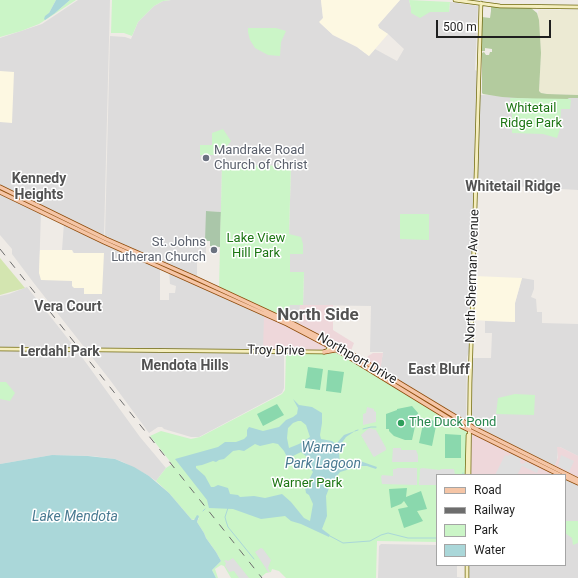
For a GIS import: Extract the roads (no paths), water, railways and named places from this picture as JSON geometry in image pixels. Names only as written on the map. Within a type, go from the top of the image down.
[{"type":"main road","name":"Northport Drive","points":[[0,187],[106,238],[225,291],[310,332],[350,358],[469,428],[558,474]]},
{"type":"main road","name":"Northport Drive","points":[[0,192],[104,242],[292,326],[330,345],[469,428],[516,449],[578,480]]},
{"type":"main road","points":[[292,326],[310,332]]},
{"type":"main road","points":[[324,352],[333,350],[344,354]]},
{"type":"main road","points":[[350,358],[353,358],[363,364]]},
{"type":"main road","points":[[509,450],[516,449]]},
{"type":"main road","points":[[566,477],[578,483]]},
{"type":"street","points":[[455,0],[500,6],[578,7]]},
{"type":"street","name":"North Sherman Avenue","points":[[468,474],[467,441],[469,428],[481,3]]},
{"type":"street","points":[[324,352],[330,345]]},
{"type":"street","name":"Troy Drive","points":[[0,349],[324,352]]},
{"type":"street","points":[[467,566],[467,578]]},
{"type":"water","points":[[56,0],[70,0],[45,20],[45,16],[49,13]]},
{"type":"water","name":"Warner Park Lagoon","points":[[293,399],[299,405],[312,407],[322,413],[321,439],[332,441],[336,444],[344,435],[355,431],[346,437],[341,444],[339,451],[341,468],[360,461],[377,467],[376,469],[367,466],[360,466],[340,472],[331,483],[326,496],[327,516],[322,529],[330,535],[329,537],[291,521],[285,516],[261,519],[233,509],[209,508],[207,500],[175,459],[218,447],[225,442],[236,442],[244,439],[247,436],[247,430],[249,427],[263,431],[279,427],[286,420],[297,414],[298,408]],"holes":[[[301,421],[306,425],[310,437],[289,448],[287,438],[288,428],[293,423]],[[273,443],[278,444],[287,457],[291,457],[301,452],[307,457],[309,467],[313,472],[305,487],[306,493],[309,495],[313,504],[310,521],[304,518],[291,502],[282,494],[265,498],[254,496],[240,497],[238,495],[230,494],[228,488],[218,485],[211,487],[205,476],[196,468],[196,466],[224,459],[233,451],[244,451],[255,444],[260,446]]]},
{"type":"water","name":"Lake Mendota","points":[[52,455],[88,456],[115,459],[134,467],[149,476],[169,493],[192,520],[194,520],[197,515],[199,516],[197,522],[221,561],[212,570],[216,578],[0,578],[0,464]]},
{"type":"waterway","points":[[363,429],[376,427]]},
{"type":"waterway","points":[[228,508],[225,517],[228,527],[254,559]]},
{"type":"waterway","points":[[330,536],[343,543],[370,541],[388,533],[408,538],[436,538]]},
{"type":"railway","points":[[0,249],[262,578]]},
{"type":"place","name":"Mandrake Road Church of Christ","points":[[206,158]]},
{"type":"place","name":"St. Johns Lutheran Church","points":[[214,250]]},
{"type":"place","name":"The Duck Pond","points":[[401,423]]},
{"type":"district","name":"Whitetail Ridge","points":[[513,187]]},
{"type":"district","name":"Kennedy Heights","points":[[39,188]]},
{"type":"district","name":"Vera Court","points":[[68,307]]},
{"type":"district","name":"North Side","points":[[318,316]]},
{"type":"district","name":"Lerdahl Park","points":[[60,352]]},
{"type":"district","name":"Mendota Hills","points":[[185,366]]},
{"type":"district","name":"East Bluff","points":[[439,370]]},
{"type":"park label","name":"Whitetail Ridge Park","points":[[531,116]]},
{"type":"park label","name":"Lake View Hill Park","points":[[256,246]]},
{"type":"park label","name":"Warner Park","points":[[307,484]]}]
